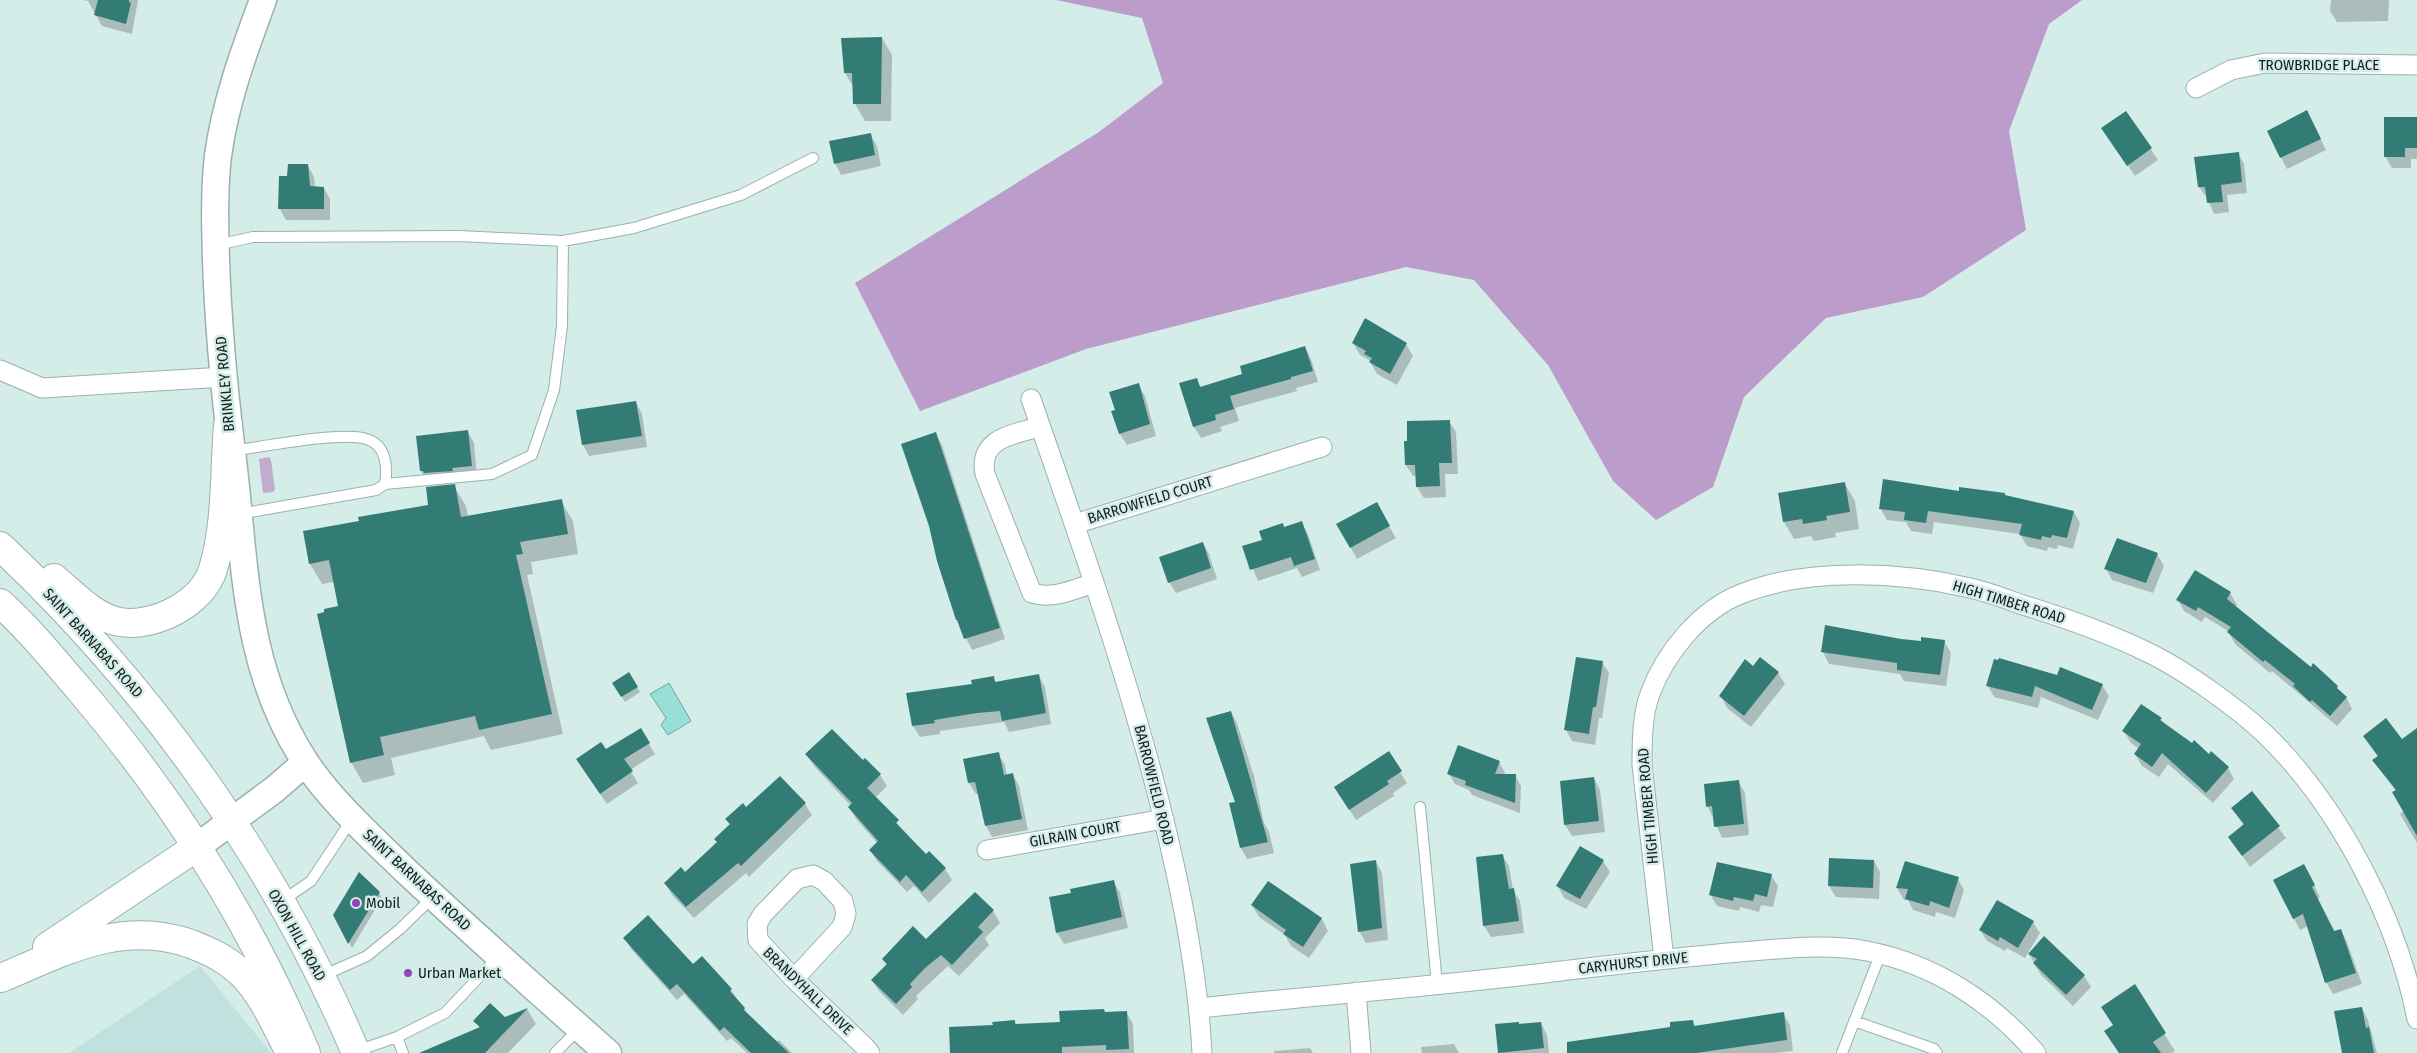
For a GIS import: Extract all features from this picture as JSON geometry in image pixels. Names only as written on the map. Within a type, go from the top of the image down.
[{"type":"main road","name":"BRINKLEY ROAD","points":[[263,0],[243,54],[224,127],[218,166],[217,298],[228,424],[246,590],[260,662],[277,712],[306,763]]},
{"type":"main road","points":[[0,538],[101,615],[120,622],[140,623],[162,618],[183,607],[202,589],[213,572],[220,542],[228,424]]},
{"type":"main road","name":"SAINT BARNABAS ROAD","points":[[0,546],[40,583],[143,699],[231,821]]},
{"type":"main road","points":[[0,603],[107,722],[153,782],[198,846],[255,944],[280,992],[306,1053]]},
{"type":"main road","points":[[0,978],[198,846],[275,789],[306,763]]},
{"type":"main road","name":"SAINT BARNABAS ROAD","points":[[306,763],[352,818],[499,956],[608,1053]]},
{"type":"main road","name":"OXON HILL ROAD","points":[[231,821],[281,902],[321,977],[355,1052]]},
{"type":"main road","points":[[0,978],[75,947],[106,937],[146,934],[179,940],[214,952],[240,972],[263,1002],[290,1053]]},
{"type":"street","name":"TROWBRIDGE PLACE","points":[[2196,88],[2231,70],[2265,63],[2417,65]]},
{"type":"street","points":[[0,370],[42,388],[224,377]]},
{"type":"street","name":"BARROWFIELD COURT","points":[[1031,399],[1075,524],[1322,447]]},
{"type":"street","points":[[1040,427],[1015,433],[992,444],[986,452],[983,463],[986,474],[1032,593],[1042,596],[1057,595],[1094,583]]},
{"type":"street","name":"BARROWFIELD ROAD","points":[[1075,524],[1131,697],[1164,819],[1187,926],[1200,1008],[1202,1053]]},
{"type":"street","name":"HIGH TIMBER ROAD","points":[[1664,959],[1642,765],[1642,742],[1649,696],[1669,657],[1681,640],[1699,622],[1717,607],[1739,594],[1761,587],[1828,576],[1884,576],[1972,588],[2098,631],[2149,652],[2241,713],[2287,758],[2318,796],[2358,858],[2389,929],[2417,1019]]},
{"type":"street","name":"GILRAIN COURT","points":[[986,850],[1164,819]]},
{"type":"street","name":"BRANDYHALL DRIVE","points":[[794,979],[842,927],[846,914],[843,901],[824,881],[813,875],[797,879],[763,914],[757,924],[756,934],[760,943],[794,979],[870,1053]]},
{"type":"street","name":"CARYHURST DRIVE","points":[[1200,1008],[1664,959],[1809,947],[1865,951],[1937,975],[1979,999],[1996,1012],[2036,1053]]},
{"type":"street","points":[[1356,992],[1361,1053]]},
{"type":"lane","points":[[216,245],[263,237],[459,236],[563,241],[634,228],[741,196],[813,158]]},
{"type":"lane","points":[[238,515],[376,490],[385,484],[492,474],[532,455],[554,390],[562,326],[563,241]]},
{"type":"lane","points":[[232,451],[343,436],[368,439],[381,448],[388,467],[385,484]]},
{"type":"lane","points":[[1420,807],[1437,984]]},
{"type":"lane","points":[[281,902],[311,881],[352,818]]},
{"type":"lane","points":[[321,977],[367,956],[400,930],[434,896]]},
{"type":"lane","points":[[1842,1053],[1880,955]]},
{"type":"lane","points":[[355,1052],[397,1037],[445,1013],[499,956]]},
{"type":"lane","points":[[1854,1021],[1934,1049],[1937,1053]]},
{"type":"lane","points":[[555,1053],[580,1028]]},
{"type":"lane","points":[[397,1037],[403,1053]]},
{"type":"shaded area","points":[[1056,0],[2082,0],[2049,24],[2009,131],[2026,230],[1923,297],[1826,318],[1744,397],[1713,487],[1656,520],[1613,481],[1548,365],[1474,280],[1406,267],[1086,349],[920,411],[855,283],[1099,132],[1163,83],[1142,18]]},
{"type":"shaded area","points":[[269,457],[275,489],[273,492],[263,493],[259,459]]},
{"type":"shaded area","points":[[200,966],[271,1053],[69,1053]]},
{"type":"water","points":[[669,683],[691,721],[668,735],[661,725],[666,718],[650,694]]},
{"type":"building","points":[[98,0],[129,0],[131,3],[126,24],[94,15]]},
{"type":"building","points":[[882,37],[881,104],[853,104],[852,73],[844,73],[841,38]]},
{"type":"building","points":[[2307,110],[2321,139],[2280,158],[2267,131]]},
{"type":"building","points":[[2126,111],[2152,148],[2127,166],[2101,128]]},
{"type":"building","points":[[2384,117],[2417,117],[2417,148],[2405,148],[2405,157],[2384,157]]},
{"type":"building","points":[[871,133],[875,155],[834,164],[829,141]]},
{"type":"building","points":[[2239,152],[2242,182],[2221,185],[2223,202],[2207,203],[2205,187],[2198,187],[2194,157]]},
{"type":"building","points":[[288,164],[308,164],[310,186],[324,187],[324,209],[278,209],[279,176],[287,176]]},
{"type":"building","points":[[1365,318],[1407,343],[1390,374],[1369,362],[1372,358],[1364,354],[1366,351],[1352,343]]},
{"type":"building","points":[[1305,346],[1313,371],[1230,396],[1234,409],[1215,415],[1216,420],[1193,427],[1179,383],[1197,378],[1200,387],[1242,374],[1240,366]]},
{"type":"building","points":[[1139,383],[1150,424],[1119,434],[1111,411],[1115,410],[1109,392]]},
{"type":"building","points":[[636,401],[642,436],[582,445],[576,410]]},
{"type":"building","points":[[1450,420],[1452,463],[1439,463],[1440,486],[1416,487],[1415,465],[1405,465],[1404,441],[1407,441],[1407,421]]},
{"type":"building","points":[[468,430],[472,466],[452,468],[453,471],[424,473],[420,471],[416,436]]},
{"type":"building","points":[[936,432],[1000,628],[964,639],[956,620],[937,561],[929,526],[901,444]]},
{"type":"building","points":[[1883,479],[1959,491],[1959,487],[2005,493],[2005,495],[2074,511],[2067,538],[2052,535],[2051,538],[2042,536],[2041,540],[2019,535],[2022,524],[1928,511],[1926,523],[1904,520],[1905,512],[1879,509]]},
{"type":"building","points":[[1845,482],[1850,512],[1826,516],[1827,520],[1803,524],[1802,519],[1783,522],[1778,493]]},
{"type":"building","points":[[455,484],[461,517],[562,499],[568,534],[520,542],[523,554],[516,555],[552,714],[479,730],[475,716],[380,737],[384,755],[350,763],[317,614],[324,612],[324,609],[338,606],[329,560],[309,564],[303,531],[359,521],[358,517],[428,505],[426,487]]},
{"type":"building","points":[[1377,502],[1390,526],[1350,548],[1336,524]]},
{"type":"building","points":[[1302,521],[1315,559],[1294,566],[1291,557],[1250,570],[1242,546],[1262,540],[1259,531],[1283,523],[1284,527]]},
{"type":"building","points":[[2117,538],[2158,553],[2146,583],[2104,569]]},
{"type":"building","points":[[1203,542],[1211,568],[1168,583],[1159,557]]},
{"type":"building","points":[[2195,570],[2231,592],[2227,599],[2311,667],[2313,663],[2338,686],[2337,688],[2347,697],[2330,716],[2312,700],[2310,702],[2293,686],[2295,684],[2265,660],[2263,662],[2227,632],[2231,627],[2198,607],[2196,611],[2176,600]]},
{"type":"building","points":[[1825,625],[1901,639],[1921,641],[1921,637],[1945,640],[1940,675],[1897,670],[1897,663],[1821,652]]},
{"type":"building","points":[[1576,657],[1603,661],[1596,707],[1593,707],[1589,734],[1564,730]]},
{"type":"building","points":[[1760,657],[1779,672],[1744,716],[1719,696],[1745,659],[1753,666]]},
{"type":"building","points":[[1999,658],[2057,675],[2060,667],[2103,684],[2092,710],[2035,686],[2032,697],[1986,686],[1994,659],[1998,660]]},
{"type":"building","points":[[629,672],[638,687],[621,697],[612,683]]},
{"type":"building","points":[[1039,674],[1046,713],[1002,721],[1000,711],[977,713],[934,720],[935,723],[912,726],[906,693],[972,684],[971,680],[994,676],[995,682]]},
{"type":"building","points":[[2141,704],[2162,718],[2160,720],[2192,743],[2194,740],[2209,754],[2211,751],[2229,767],[2206,793],[2162,753],[2152,767],[2134,754],[2141,744],[2122,731]]},
{"type":"building","points":[[1231,711],[1268,842],[1240,848],[1229,803],[1235,802],[1206,718]]},
{"type":"building","points":[[2386,718],[2402,739],[2417,728],[2417,836],[2392,792],[2396,790],[2372,760],[2378,756],[2363,736]]},
{"type":"building","points":[[641,728],[650,743],[624,759],[633,771],[600,794],[576,759],[601,742],[606,749]]},
{"type":"building","points":[[832,729],[863,760],[865,758],[881,774],[867,788],[899,820],[896,823],[926,854],[929,851],[946,868],[922,892],[906,875],[900,882],[869,850],[878,841],[848,807],[852,803],[805,754]]},
{"type":"building","points":[[1458,745],[1500,761],[1495,774],[1516,774],[1515,803],[1465,785],[1466,781],[1447,774]]},
{"type":"building","points":[[1389,751],[1402,771],[1387,781],[1389,784],[1349,810],[1334,787]]},
{"type":"building","points":[[999,752],[1004,775],[1013,773],[1022,819],[985,826],[975,782],[968,783],[963,759]]},
{"type":"building","points":[[780,776],[806,803],[741,866],[738,863],[686,907],[664,883],[681,867],[685,872],[717,842],[714,839],[730,824],[725,819],[743,803],[746,807]]},
{"type":"building","points":[[1594,777],[1599,821],[1564,825],[1560,781]]},
{"type":"building","points":[[1739,780],[1744,824],[1714,827],[1712,806],[1706,807],[1704,784]]},
{"type":"building","points":[[2252,791],[2280,826],[2242,856],[2228,837],[2244,824],[2231,808]]},
{"type":"building","points":[[1580,846],[1604,860],[1580,899],[1556,886]]},
{"type":"building","points":[[1503,854],[1509,889],[1514,888],[1519,921],[1483,926],[1476,857]]},
{"type":"building","points":[[1829,858],[1874,860],[1873,888],[1828,886]]},
{"type":"building","points":[[1376,860],[1382,928],[1358,932],[1350,864]]},
{"type":"building","points":[[1905,861],[1959,877],[1949,908],[1930,901],[1929,906],[1905,899],[1908,889],[1896,888]]},
{"type":"building","points":[[1717,862],[1772,874],[1767,897],[1755,894],[1753,901],[1734,897],[1733,901],[1709,895]]},
{"type":"building","points":[[2304,864],[2315,885],[2312,887],[2334,931],[2341,929],[2356,973],[2325,983],[2303,914],[2293,919],[2273,880]]},
{"type":"building","name":"Mobil","points":[[359,872],[380,892],[348,944],[333,915]]},
{"type":"building","points":[[1114,880],[1122,917],[1056,933],[1049,897],[1071,893],[1070,889]]},
{"type":"building","points":[[1268,881],[1322,918],[1303,947],[1283,934],[1286,930],[1251,905]]},
{"type":"building","points":[[975,892],[994,910],[978,927],[983,932],[952,965],[941,955],[925,968],[910,984],[912,987],[896,1004],[871,980],[887,964],[882,959],[913,926],[926,939]]},
{"type":"building","points":[[1997,900],[2034,921],[2018,948],[2000,937],[1998,941],[1979,930]]},
{"type":"building","points":[[648,915],[693,964],[702,956],[732,989],[730,991],[745,1008],[744,1010],[789,1053],[751,1053],[724,1027],[720,1031],[677,984],[670,990],[623,938]]},
{"type":"building","points":[[2044,936],[2085,975],[2066,995],[2033,963],[2037,959],[2028,954]]},
{"type":"building","points":[[2135,984],[2166,1033],[2153,1042],[2161,1053],[2119,1053],[2104,1031],[2113,1025],[2101,1007]]},
{"type":"building","points":[[490,1003],[505,1017],[528,1008],[485,1053],[419,1053],[480,1027],[473,1021]]},
{"type":"building","points":[[2362,1007],[2366,1028],[2369,1027],[2374,1053],[2342,1053],[2334,1011]]},
{"type":"building","points":[[1104,1009],[1105,1012],[1127,1011],[1129,1049],[1106,1050],[1106,1045],[1062,1047],[1062,1053],[950,1053],[949,1027],[993,1025],[992,1022],[1015,1020],[1015,1024],[1060,1022],[1059,1011]]},
{"type":"building","points":[[1784,1012],[1787,1040],[1696,1053],[1567,1053],[1567,1042],[1670,1027],[1670,1022],[1693,1020],[1694,1026]]},
{"type":"building","points":[[1519,1022],[1519,1024],[1541,1022],[1544,1048],[1498,1053],[1495,1024]]},
{"type":"place","name":"Mobil","points":[[356,903]]},
{"type":"place","name":"Urban Market","points":[[408,973]]}]
